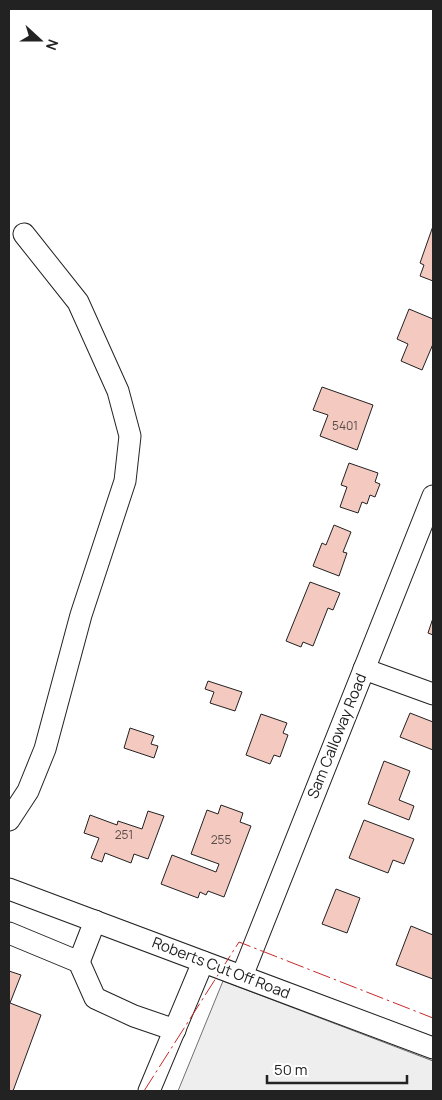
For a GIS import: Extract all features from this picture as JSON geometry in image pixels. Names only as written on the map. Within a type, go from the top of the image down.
[{"type":"street","points":[[9,820],[28,790],[45,749],[80,615],[125,481],[130,436],[118,391],[78,302],[24,234]]},
{"type":"street","name":"Sam Calloway Road","points":[[242,976],[433,496]]},
{"type":"street","points":[[364,670],[433,694]]},
{"type":"street","name":"Roberts Cut Off Road","points":[[9,888],[433,1048]]},
{"type":"street","points":[[79,962],[95,921]]},
{"type":"street","points":[[9,933],[79,962],[95,998],[134,1016],[175,1030]]},
{"type":"street","points":[[149,1091],[203,962]]},
{"type":"shaded area","points":[[223,981],[433,1061],[433,1091],[178,1091]]},
{"type":"building","points":[[433,226],[433,281],[420,276],[424,265],[420,263]]},
{"type":"building","points":[[409,309],[433,319],[433,344],[422,370],[401,361],[408,344],[397,339]]},
{"type":"building","points":[[322,387],[373,405],[357,450],[320,436],[328,415],[313,410]]},
{"type":"building","points":[[349,463],[378,473],[375,482],[380,484],[375,497],[370,495],[367,504],[362,502],[358,513],[340,507],[347,487],[341,485]]},
{"type":"building","points":[[334,525],[351,532],[343,552],[347,553],[339,576],[313,566],[322,543],[326,545]]},
{"type":"building","points":[[310,582],[340,593],[333,610],[328,608],[313,646],[303,642],[301,647],[286,641]]},
{"type":"building","points":[[433,618],[433,635],[428,633]]},
{"type":"building","points":[[208,681],[242,692],[235,711],[210,703],[214,692],[205,689]]},
{"type":"building","points":[[410,713],[433,722],[433,750],[400,737]]},
{"type":"building","points":[[261,714],[287,723],[283,733],[288,735],[280,757],[274,755],[270,764],[246,755]]},
{"type":"building","points":[[130,728],[154,736],[151,744],[158,746],[154,758],[124,748]]},
{"type":"building","points":[[384,761],[410,771],[399,800],[414,806],[409,820],[368,804]]},
{"type":"building","points":[[221,805],[243,813],[240,822],[251,826],[224,897],[208,891],[206,895],[200,892],[198,898],[161,884],[172,855],[216,872],[219,864],[191,854],[207,810],[218,814]]},
{"type":"building","points":[[148,811],[164,816],[148,859],[134,854],[131,863],[105,853],[102,862],[91,858],[99,838],[84,833],[90,815],[117,825],[118,821],[142,829]]},
{"type":"building","points":[[364,820],[414,839],[404,864],[393,860],[388,873],[349,858]]},
{"type":"building","points":[[336,889],[360,898],[347,933],[322,924]]},
{"type":"building","points":[[411,926],[433,935],[433,979],[396,965]]},
{"type":"building","points":[[9,971],[21,975],[10,1003],[41,1015],[13,1091],[9,1091]]},
{"type":"power","points":[[144,1091],[239,942],[433,1018]]}]
